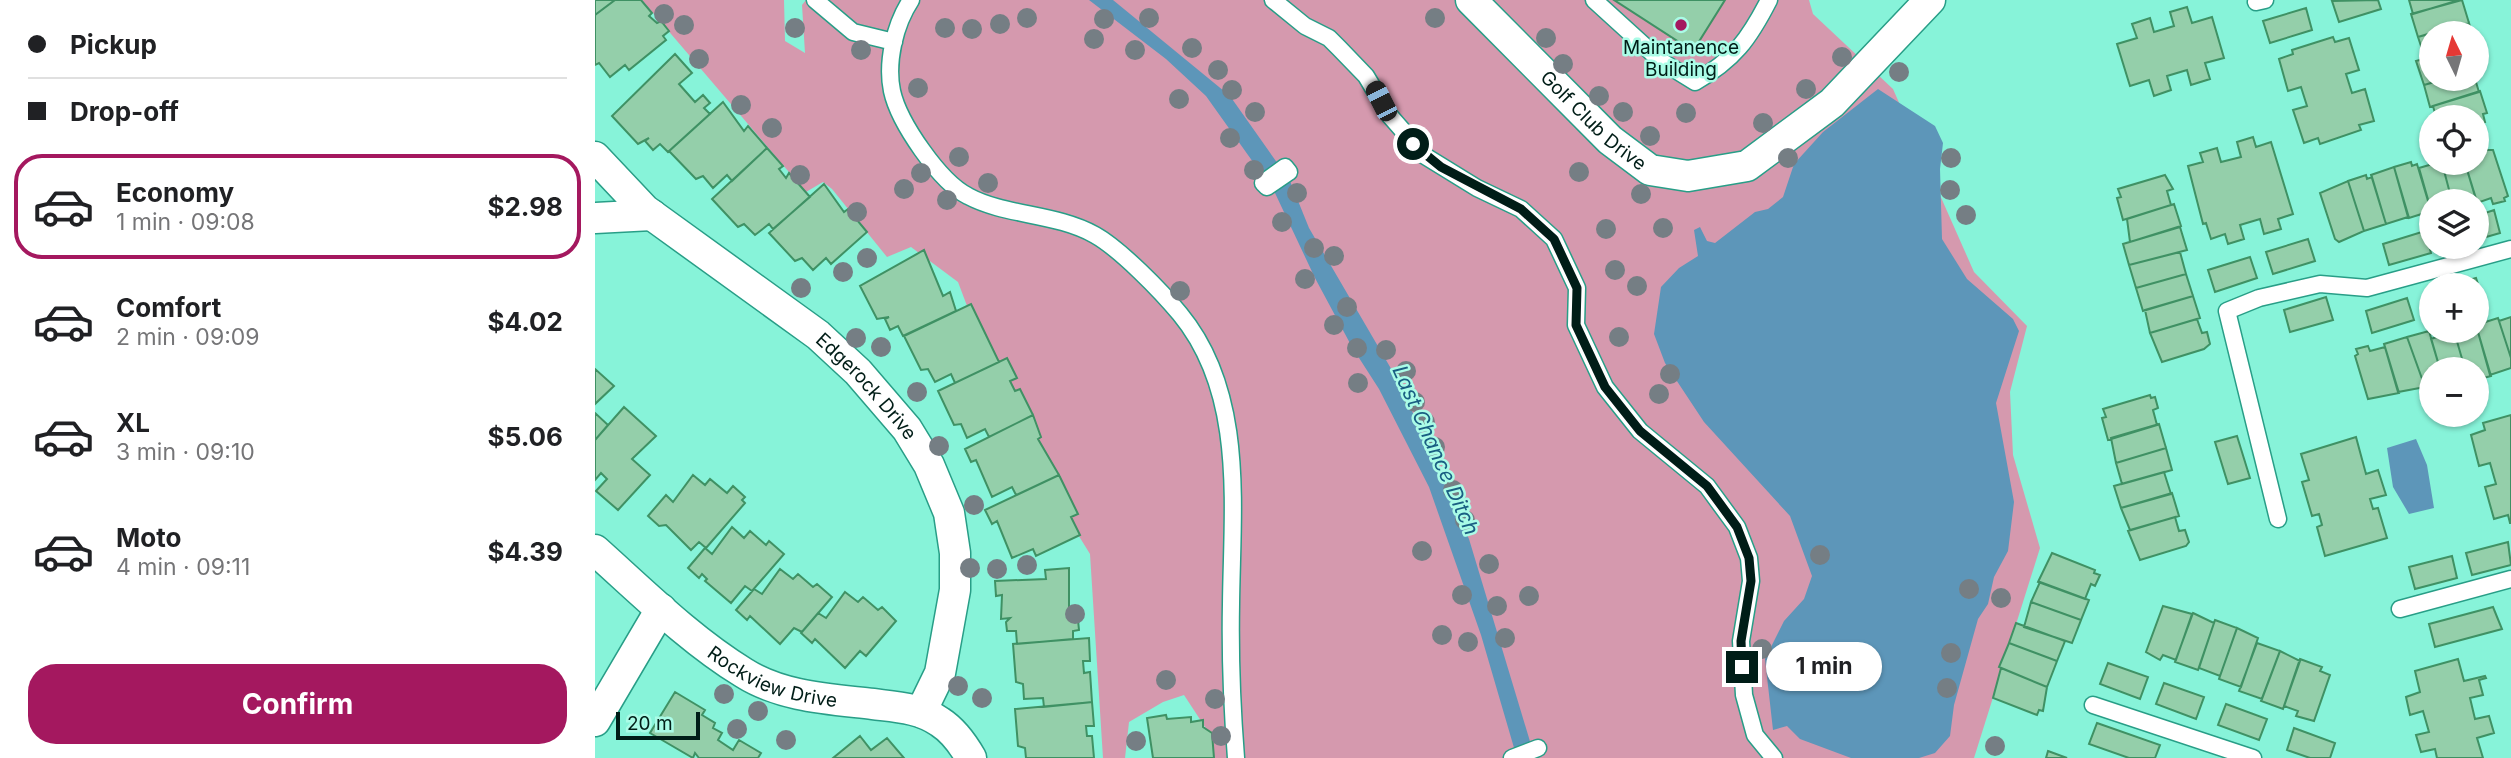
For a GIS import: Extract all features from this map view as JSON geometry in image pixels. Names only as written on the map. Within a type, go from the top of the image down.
[{"type":"street","name":"Golf Club Drive","points":[[1471,0],[1610,140],[1650,170],[1688,176],[1748,166],[1832,103],[1930,0]]},
{"type":"street","name":"Edgerock Drive","points":[[595,157],[652,215],[818,335],[858,372],[907,429],[929,465],[949,513],[955,553],[955,590],[940,673],[921,712]]},
{"type":"street","points":[[595,218],[652,215]]},
{"type":"street","name":"Rockview Drive","points":[[595,550],[661,609],[744,674],[780,689],[807,696],[921,712],[941,722],[959,739],[971,758]]},
{"type":"street","points":[[595,721],[661,609]]},
{"type":"lane","points":[[815,0],[853,32],[894,42]]},
{"type":"lane","points":[[911,0],[894,42],[892,92],[915,139],[949,185],[970,198],[1063,223],[1095,235],[1160,291],[1182,316],[1216,379],[1228,418],[1233,499],[1231,669],[1235,758]]},
{"type":"lane","points":[[1273,0],[1305,26],[1329,38],[1339,48],[1366,76],[1390,116],[1425,156],[1477,188],[1521,209],[1554,239],[1577,288],[1576,325],[1605,387],[1640,431],[1707,486],[1737,527],[1749,558],[1751,581],[1741,641],[1744,695],[1755,735],[1774,758]]},
{"type":"lane","points":[[1594,0],[1661,61],[1695,82],[1722,66],[1744,43],[1769,0]]},
{"type":"lane","points":[[2278,519],[2227,311],[2259,298],[2320,284],[2376,286],[2511,249]]},
{"type":"lane","points":[[2400,610],[2511,579]]},
{"type":"lane","points":[[2093,705],[2253,758]]},
{"type":"lane","points":[[1512,758],[1538,748]]},
{"type":"shaded area","points":[[642,0],[784,0],[785,41],[805,53],[802,5],[806,0],[1809,0],[1813,14],[1893,89],[1974,272],[2027,326],[2010,392],[2013,455],[2040,548],[1974,758],[1210,758],[1207,730],[1184,695],[1163,702],[1129,722],[1125,758],[1103,758],[1090,554],[1061,507],[1030,431],[981,343],[958,282],[911,247],[887,257],[832,189],[823,182],[806,192]]},
{"type":"water","points":[[1089,0],[1113,0],[1230,96],[1290,181],[1309,228],[1400,384],[1469,539],[1535,758],[1517,758],[1481,635],[1429,487],[1379,389],[1352,347],[1315,278],[1275,193],[1206,96],[1166,59]]},
{"type":"water","points":[[1878,89],[1935,126],[1943,143],[1940,169],[1942,239],[1967,279],[2013,319],[2019,331],[1996,403],[2014,502],[2008,551],[1994,577],[1988,604],[1978,619],[1954,705],[1950,736],[1935,753],[1919,758],[1851,758],[1800,739],[1787,726],[1773,730],[1765,659],[1784,621],[1804,599],[1812,576],[1790,516],[1704,422],[1665,363],[1654,334],[1661,287],[1679,268],[1698,256],[1694,230],[1700,227],[1707,241],[1715,243],[1755,212],[1768,209],[1783,197],[1794,164],[1823,132]]},
{"type":"water","points":[[2416,439],[2427,465],[2434,508],[2409,514],[2393,487],[2387,448]]},
{"type":"building","points":[[595,0],[615,0],[595,15]]},
{"type":"building","points":[[615,0],[641,0],[652,13],[649,16],[657,23],[661,21],[669,31],[663,36],[666,40],[629,70],[625,65],[610,77],[599,63],[595,65],[595,15]]},
{"type":"building","name":"Maintanence Building","points":[[1614,0],[1725,0],[1693,51]]},
{"type":"building","points":[[2378,0],[2381,9],[2339,22],[2332,1]]},
{"type":"building","points":[[2409,0],[2459,0],[2413,14]]},
{"type":"building","points":[[2462,0],[2468,21],[2419,21],[2418,37],[2411,14]]},
{"type":"building","points":[[2187,7],[2192,23],[2212,17],[2224,58],[2205,63],[2210,79],[2191,85],[2187,70],[2167,76],[2171,90],[2154,96],[2149,80],[2130,86],[2117,44],[2137,38],[2132,24],[2150,18],[2154,32],[2174,26],[2170,12]]},
{"type":"building","points":[[2306,8],[2312,30],[2270,43],[2263,21]]},
{"type":"building","points":[[2333,37],[2335,42],[2349,38],[2359,70],[2346,74],[2352,93],[2365,89],[2374,121],[2359,125],[2361,130],[2320,144],[2318,138],[2304,143],[2293,110],[2307,106],[2301,87],[2288,91],[2279,59],[2293,54],[2292,50]]},
{"type":"building","points":[[675,54],[692,73],[679,84],[695,102],[703,95],[710,103],[704,108],[710,114],[668,152],[660,144],[653,150],[645,141],[649,138],[638,144],[612,116]]},
{"type":"building","points":[[2426,91],[2479,92],[2437,105],[2429,105]]},
{"type":"building","points":[[2480,91],[2484,105],[2436,105]]},
{"type":"building","points":[[723,102],[744,131],[748,126],[767,148],[732,181],[727,175],[713,188],[703,176],[696,179],[669,151]]},
{"type":"building","points":[[2253,137],[2256,147],[2271,142],[2293,214],[2278,219],[2281,229],[2264,234],[2260,219],[2240,225],[2244,239],[2228,244],[2225,234],[2211,239],[2206,223],[2203,224],[2188,166],[2203,162],[2200,153],[2217,148],[2221,162],[2241,157],[2237,142]]},
{"type":"building","points":[[767,148],[783,166],[779,169],[786,178],[789,173],[810,197],[773,229],[769,224],[755,235],[744,224],[738,227],[712,199]]},
{"type":"building","points":[[2489,150],[2493,150],[2508,196],[2504,198],[2505,201],[2493,204],[2489,199],[2489,189],[2473,189],[2469,175],[2489,175]]},
{"type":"building","points":[[2411,162],[2412,166],[2417,164],[2424,189],[2419,189],[2419,215],[2409,218],[2394,167]]},
{"type":"building","points":[[2394,167],[2408,217],[2386,224],[2371,175]]},
{"type":"building","points":[[2165,175],[2173,189],[2167,191],[2171,205],[2123,220],[2117,198],[2121,197],[2118,189]]},
{"type":"building","points":[[2366,175],[2367,179],[2372,177],[2386,224],[2364,231],[2348,181]]},
{"type":"building","points":[[2421,175],[2445,175],[2449,189],[2425,189]]},
{"type":"building","points":[[2445,175],[2469,175],[2473,189],[2449,189]]},
{"type":"building","points":[[2348,181],[2364,231],[2339,242],[2335,239],[2320,193]]},
{"type":"building","points":[[824,184],[844,212],[848,209],[867,232],[831,264],[826,258],[813,270],[802,258],[795,261],[769,233]]},
{"type":"building","points":[[2174,204],[2181,226],[2130,242],[2127,219]]},
{"type":"building","points":[[2494,210],[2500,233],[2489,236],[2489,212]]},
{"type":"building","points":[[2180,227],[2187,250],[2129,265],[2123,244]]},
{"type":"building","points":[[2419,233],[2419,256],[2389,265],[2383,244]]},
{"type":"building","points":[[2308,239],[2315,261],[2273,274],[2266,252]]},
{"type":"building","points":[[924,250],[943,296],[950,292],[956,311],[903,336],[898,326],[890,330],[885,319],[889,317],[877,319],[860,286]]},
{"type":"building","points":[[2180,252],[2186,274],[2136,288],[2129,265]]},
{"type":"building","points":[[2250,257],[2257,278],[2215,292],[2208,270]]},
{"type":"building","points":[[2186,274],[2193,296],[2143,311],[2136,288]]},
{"type":"building","points":[[2193,296],[2200,318],[2150,333],[2145,310]]},
{"type":"building","points":[[2326,297],[2333,320],[2290,332],[2284,310]]},
{"type":"building","points":[[2407,298],[2414,320],[2372,333],[2366,311]]},
{"type":"building","points":[[971,304],[999,362],[955,383],[951,374],[935,382],[928,369],[921,370],[904,336]]},
{"type":"building","points":[[2511,317],[2511,358],[2499,321]]},
{"type":"building","points":[[2498,318],[2511,358],[2511,368],[2490,375],[2489,357],[2485,357],[2481,343],[2489,343],[2489,321]]},
{"type":"building","points":[[2197,319],[2202,333],[2207,332],[2210,344],[2204,349],[2162,362],[2150,333]]},
{"type":"building","points":[[2419,334],[2419,343],[2432,343],[2437,357],[2419,357],[2419,370],[2407,337]]},
{"type":"building","points":[[2407,337],[2419,370],[2419,388],[2398,392],[2384,344]]},
{"type":"building","points":[[2432,343],[2457,343],[2462,357],[2436,357]]},
{"type":"building","points":[[2457,343],[2481,343],[2485,357],[2462,357]]},
{"type":"building","points":[[2368,346],[2370,351],[2385,347],[2399,393],[2368,399],[2355,356],[2358,354],[2356,349]]},
{"type":"building","points":[[1007,358],[1017,378],[1010,381],[1015,391],[1020,389],[1033,415],[989,437],[985,429],[967,438],[961,424],[954,425],[938,391]]},
{"type":"building","points":[[595,369],[614,386],[595,404]]},
{"type":"building","points":[[2150,395],[2151,398],[2155,397],[2158,408],[2153,410],[2157,425],[2108,440],[2102,418],[2106,417],[2103,409]]},
{"type":"building","points":[[624,407],[656,436],[632,459],[650,475],[618,510],[596,491],[607,479],[601,473],[595,480],[595,440]]},
{"type":"building","points":[[595,413],[608,425],[595,440]]},
{"type":"building","points":[[1033,415],[1041,437],[1038,439],[1059,475],[1016,495],[1012,487],[992,497],[976,460],[971,462],[965,449]]},
{"type":"building","points":[[2511,415],[2511,523],[2508,515],[2494,519],[2485,487],[2496,484],[2490,463],[2479,466],[2471,435],[2489,427],[2489,421]]},
{"type":"building","points":[[2159,424],[2166,448],[2116,463],[2111,438]]},
{"type":"building","points":[[2237,436],[2250,478],[2228,484],[2215,442]]},
{"type":"building","points":[[2356,437],[2366,474],[2378,470],[2386,495],[2370,499],[2373,509],[2378,508],[2387,538],[2325,556],[2317,527],[2322,525],[2319,514],[2312,516],[2302,482],[2309,480],[2301,454]]},
{"type":"building","points":[[2166,448],[2172,470],[2122,484],[2116,463]]},
{"type":"building","points":[[2164,472],[2171,494],[2121,508],[2114,486]]},
{"type":"building","points":[[693,475],[705,485],[710,479],[727,493],[733,486],[745,497],[742,500],[745,503],[706,548],[699,542],[691,550],[666,525],[659,526],[648,516],[666,495],[673,502]]},
{"type":"building","points":[[1059,475],[1078,514],[1071,517],[1080,535],[1036,556],[1033,549],[1012,558],[997,521],[992,524],[985,510]]},
{"type":"building","points":[[2172,493],[2179,516],[2130,530],[2121,508]]},
{"type":"building","points":[[2175,517],[2179,531],[2185,530],[2189,542],[2186,546],[2140,560],[2128,531]]},
{"type":"building","points":[[732,527],[744,538],[750,531],[766,545],[769,541],[784,554],[752,591],[745,586],[731,603],[705,581],[707,579],[702,574],[699,578],[688,568],[705,548],[712,554]]},
{"type":"building","points":[[2508,542],[2511,565],[2472,575],[2466,553]]},
{"type":"building","points":[[2052,553],[2095,570],[2094,573],[2100,575],[2095,586],[2091,584],[2085,599],[2038,582]]},
{"type":"building","points":[[2452,556],[2457,578],[2415,589],[2409,567]]},
{"type":"building","points":[[1069,568],[1069,620],[1078,620],[1079,630],[1073,631],[1073,639],[1017,644],[1016,631],[1007,631],[1006,622],[1010,618],[1001,619],[1002,595],[996,596],[995,581],[1046,579],[1045,570]]},
{"type":"building","points":[[780,569],[793,579],[798,574],[813,587],[817,584],[832,597],[802,632],[794,628],[780,644],[750,616],[747,620],[736,610],[754,589],[762,594]]},
{"type":"building","points":[[2040,582],[2089,600],[2081,620],[2031,602]]},
{"type":"building","points":[[845,592],[858,602],[863,597],[878,610],[882,607],[896,621],[866,656],[860,651],[845,668],[815,639],[812,643],[801,633],[818,613],[826,618]]},
{"type":"building","points":[[2031,602],[2081,620],[2072,643],[2024,627]]},
{"type":"building","points":[[2163,606],[2192,614],[2176,660],[2163,655],[2160,660],[2146,652]]},
{"type":"building","points":[[2493,607],[2502,629],[2435,647],[2429,624]]},
{"type":"building","points":[[2193,613],[2214,623],[2198,670],[2175,662]]},
{"type":"building","points":[[2215,620],[2237,628],[2220,676],[2199,668]]},
{"type":"building","points":[[2016,623],[2065,641],[2057,661],[2009,643]]},
{"type":"building","points":[[2237,628],[2258,638],[2241,687],[2219,679]]},
{"type":"building","points":[[1089,638],[1090,661],[1083,661],[1084,673],[1090,672],[1092,702],[1044,707],[1043,698],[1024,699],[1023,684],[1016,682],[1013,644]]},
{"type":"building","points":[[2009,643],[2057,661],[2047,687],[1999,667]]},
{"type":"building","points":[[2257,643],[2280,651],[2262,699],[2239,691]]},
{"type":"building","points":[[2280,651],[2300,661],[2283,709],[2261,701]]},
{"type":"building","points":[[2300,659],[2322,667],[2320,671],[2330,675],[2314,721],[2296,716],[2298,711],[2284,706]]},
{"type":"building","points":[[2458,659],[2464,681],[2485,676],[2486,678],[2479,680],[2483,695],[2470,698],[2475,719],[2489,716],[2494,733],[2477,738],[2483,758],[2437,758],[2435,749],[2421,752],[2416,735],[2429,732],[2423,711],[2410,715],[2406,697],[2420,692],[2415,671]]},
{"type":"building","points":[[2108,663],[2148,677],[2140,699],[2100,684]]},
{"type":"building","points":[[2001,668],[2047,687],[2043,711],[2039,710],[2037,715],[1993,698]]},
{"type":"building","points":[[2164,683],[2204,697],[2196,719],[2156,704]]},
{"type":"building","points":[[675,692],[705,710],[702,715],[715,723],[713,728],[722,733],[718,740],[733,750],[739,740],[761,753],[758,758],[699,758],[695,753],[693,758],[650,733]]},
{"type":"building","points":[[1092,702],[1094,726],[1086,726],[1087,736],[1092,736],[1094,758],[1026,758],[1025,748],[1018,746],[1015,709]]},
{"type":"building","points":[[2226,704],[2267,719],[2259,740],[2218,725]]},
{"type":"building","points":[[1166,715],[1167,719],[1191,717],[1191,722],[1203,720],[1203,727],[1212,733],[1214,758],[1153,758],[1147,718]]},
{"type":"building","points":[[2097,723],[2160,745],[2155,758],[2129,758],[2089,744]]},
{"type":"building","points":[[2294,728],[2335,743],[2330,758],[2310,758],[2287,750]]},
{"type":"building","points":[[860,736],[871,750],[887,738],[904,758],[833,758]]},
{"type":"building","points":[[2048,751],[2067,758],[2046,758]]},
{"type":"place","name":"Maintanence Building","points":[[1681,25]]},
{"type":"route","points":[[1413,144],[1441,167],[1521,209],[1554,239],[1577,288],[1579,302],[1576,325],[1605,387],[1640,431],[1707,486],[1725,507],[1737,527],[1749,558],[1751,581],[1743,621],[1742,667]]},
{"type":"water label","name":"Last Chance Ditch","points":[[1436,450]]}]
